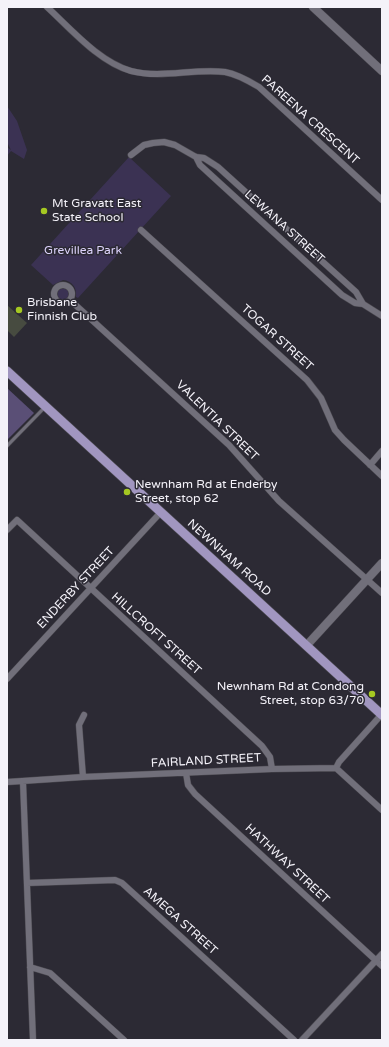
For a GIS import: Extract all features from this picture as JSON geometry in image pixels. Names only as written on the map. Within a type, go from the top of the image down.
[{"type":"main road","name":"NEWNHAM ROAD","points":[[7,371],[382,714]]},
{"type":"street","name":"PAREENA CRESCENT","points":[[47,7],[94,50],[111,63],[131,71],[152,74],[207,71],[227,72],[259,87],[382,200]]},
{"type":"street","points":[[313,7],[382,71]]},
{"type":"street","name":"LEWANA STREET","points":[[130,155],[153,142],[164,142],[175,145],[196,157],[204,158],[218,167],[356,292],[363,304]]},
{"type":"street","name":"LEWANA STREET","points":[[196,157],[200,165],[342,295],[355,303],[363,304],[382,316]]},
{"type":"street","name":"TOGAR STREET","points":[[141,230],[307,380],[321,398],[335,430],[382,476]]},
{"type":"street","name":"VALENTIA STREET","points":[[70,300],[229,445],[279,500],[382,593]]},
{"type":"street","points":[[370,465],[382,451]]},
{"type":"street","name":"ENDERBY STREET","points":[[7,680],[161,512]]},
{"type":"street","name":"HILLCROFT STREET","points":[[7,530],[17,520],[262,746],[270,757],[272,769]]},
{"type":"street","points":[[307,645],[382,563]]},
{"type":"street","points":[[382,714],[339,762],[336,768],[382,810]]},
{"type":"street","points":[[83,777],[79,725],[84,715]]},
{"type":"street","name":"FAIRLAND STREET","points":[[7,782],[83,777],[272,769],[336,768]]},
{"type":"street","name":"HATHWAY STREET","points":[[186,773],[188,785],[194,794],[382,966]]},
{"type":"street","points":[[23,782],[33,1040]]},
{"type":"street","name":"AMEGA STREET","points":[[27,883],[115,880],[122,883],[294,1040]]},
{"type":"street","points":[[302,1040],[382,954]]},
{"type":"street","points":[[30,967],[50,973],[124,1040]]},
{"type":"lane","points":[[7,446],[46,406]]},
{"type":"green space","points":[[7,106],[17,121],[27,150],[24,159],[11,151],[7,156],[7,147],[11,150],[7,142]]},
{"type":"green space","name":"Grevillea Park","points":[[129,157],[171,196],[78,298],[76,297],[75,287],[71,283],[63,280],[53,285],[31,265]]},
{"type":"green space","points":[[61,289],[65,289],[67,290],[67,298],[61,299],[58,296],[58,292]]},
{"type":"shaded area","points":[[7,388],[34,413],[7,440]]},
{"type":"building","points":[[7,305],[27,323],[14,337],[7,330]]},
{"type":"place","name":"Mt Gravatt East State School","points":[[44,211]]},
{"type":"place","name":"Brisbane Finnish Club","points":[[19,310]]},
{"type":"place","name":"Newnham Rd at Enderby Street, stop 62","points":[[127,492]]},
{"type":"place","name":"Newnham Rd at Condong Street, stop 63/70","points":[[372,694]]}]
